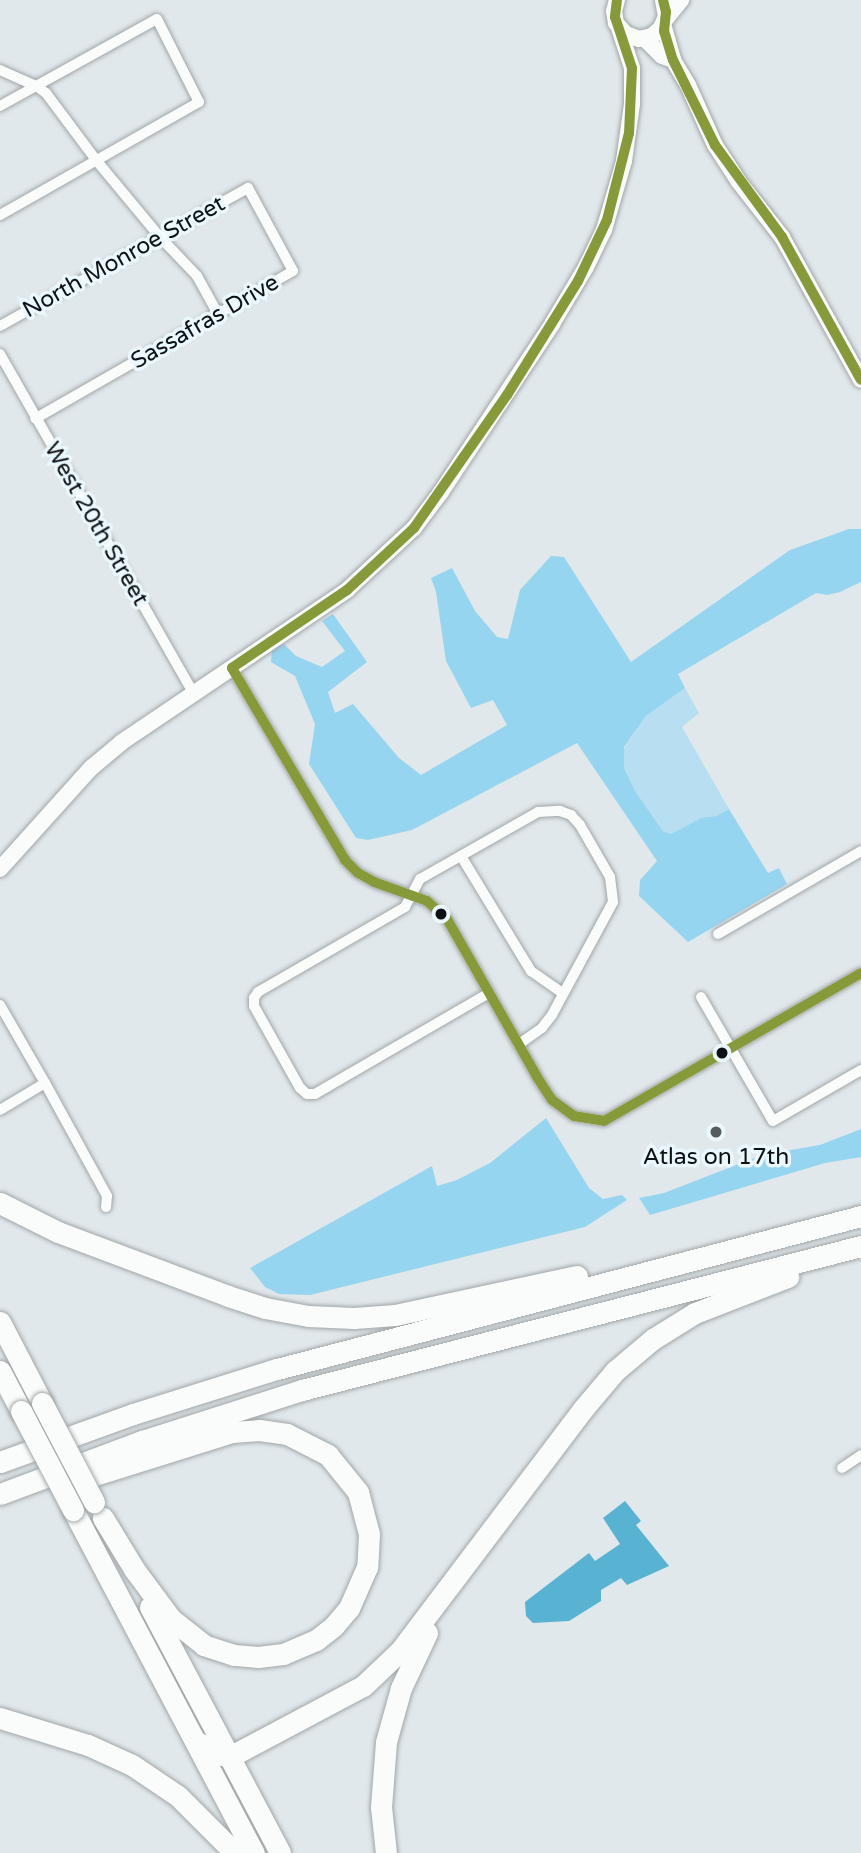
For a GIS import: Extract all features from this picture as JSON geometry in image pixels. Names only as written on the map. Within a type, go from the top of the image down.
[{"type":"highway","points":[[0,1203],[58,1232],[237,1299],[283,1312],[330,1318],[395,1315],[671,1255],[750,1243]]},
{"type":"highway","points":[[0,1448],[71,1425],[181,1398],[335,1353],[861,1216]]},
{"type":"highway","points":[[0,1494],[142,1441],[302,1391],[861,1246]]},
{"type":"highway","points":[[229,1756],[333,1704],[376,1676],[400,1651],[593,1395],[640,1349],[680,1321],[734,1296],[797,1274],[861,1259]]},
{"type":"highway","points":[[0,1322],[280,1853]]},
{"type":"highway","points":[[0,1371],[254,1853]]},
{"type":"highway","points":[[0,1462],[181,1398]]},
{"type":"highway","points":[[0,1503],[214,1437],[245,1430],[271,1431],[299,1438],[319,1449],[351,1482],[367,1519],[367,1567],[349,1608],[334,1626],[316,1640],[283,1654],[258,1657],[234,1655],[204,1645],[171,1619],[99,1510]]},
{"type":"highway","points":[[386,1853],[381,1807],[383,1773],[395,1706],[418,1648],[461,1570]]},
{"type":"highway","points":[[0,1718],[88,1745],[132,1765],[178,1796],[217,1831],[235,1853]]},
{"type":"highway","points":[[195,1741],[229,1756]]},
{"type":"street","points":[[617,0],[615,17],[632,68]]},
{"type":"street","points":[[663,0],[664,22],[673,60],[688,85],[719,153],[782,237],[861,380]]},
{"type":"street","points":[[619,28],[630,36],[644,38],[655,34],[681,0]]},
{"type":"street","points":[[0,106],[157,19],[199,102],[0,215]]},
{"type":"street","points":[[644,38],[662,56],[673,60]]},
{"type":"street","points":[[0,869],[91,768],[138,729],[324,608],[387,555],[441,492],[507,395],[578,281],[604,230],[626,152],[632,68],[644,38]]},
{"type":"street","points":[[0,71],[46,93],[96,160],[160,237],[197,276],[218,314]]},
{"type":"street","name":"North Monroe Street","points":[[0,326],[248,188]]},
{"type":"street","name":"Sassafras Drive","points":[[35,419],[293,271],[248,188]]},
{"type":"street","name":"West 20th Street","points":[[0,354],[193,692]]},
{"type":"street","points":[[232,668],[345,860],[374,882],[411,894],[436,907],[447,919],[519,1045],[552,1100],[561,1110],[574,1116],[604,1121],[861,973]]},
{"type":"street","points":[[489,993],[315,1094],[307,1094],[300,1088],[254,1006],[254,998],[258,992],[405,907],[420,879],[538,812],[560,811],[571,815],[580,825],[610,877],[613,902],[542,1028],[519,1045]]},
{"type":"street","points":[[718,934],[861,851]]},
{"type":"street","points":[[461,856],[531,971],[564,993]]},
{"type":"street","points":[[701,998],[773,1121],[861,1070]]},
{"type":"street","points":[[0,1005],[107,1196],[106,1207]]},
{"type":"street","points":[[0,1110],[45,1083]]},
{"type":"street","points":[[842,1468],[861,1455]]},
{"type":"shaded area","points":[[849,529],[861,529],[861,582],[840,592],[827,595],[816,593],[678,674],[685,688],[646,716],[624,747],[624,768],[635,791],[663,831],[671,834],[701,818],[716,816],[729,809],[768,873],[779,868],[787,884],[688,942],[639,896],[640,880],[657,861],[577,743],[412,830],[368,840],[356,838],[309,764],[315,724],[295,676],[271,662],[272,649],[284,644],[296,656],[322,667],[345,651],[322,621],[333,614],[367,662],[328,692],[335,713],[353,704],[399,758],[421,775],[507,725],[493,700],[471,708],[446,661],[436,592],[431,578],[452,568],[475,611],[497,637],[508,639],[520,590],[551,556],[564,557],[631,662],[790,550]]},
{"type":"shaded area","points":[[685,688],[699,713],[682,727],[729,809],[716,816],[701,818],[671,834],[663,831],[635,791],[624,768],[624,748],[646,716]]},
{"type":"shaded area","points":[[546,1118],[589,1188],[603,1199],[622,1195],[627,1200],[585,1227],[310,1295],[279,1294],[265,1287],[250,1268],[432,1166],[437,1186],[457,1180],[490,1163]]},
{"type":"shaded area","points":[[861,1129],[861,1157],[825,1163],[650,1215],[639,1198],[664,1193],[762,1155],[820,1145]]},
{"type":"shaded area","points":[[625,1501],[641,1521],[636,1525],[669,1566],[627,1585],[621,1578],[601,1590],[601,1601],[569,1621],[533,1623],[526,1616],[525,1602],[589,1553],[595,1561],[620,1544],[603,1518]]},
{"type":"transit line","points":[[617,0],[615,17],[632,68],[629,133],[607,220],[578,281],[507,395],[414,528],[347,590],[232,668],[345,860],[358,873],[374,882],[427,901],[447,919],[537,1077],[552,1100],[574,1116],[604,1121],[861,973]]},
{"type":"transit line","points":[[663,0],[666,12],[664,31],[673,60],[715,145],[782,237],[861,380]]},
{"type":"place","name":"Atlas on 17th","points":[[716,1132]]}]
